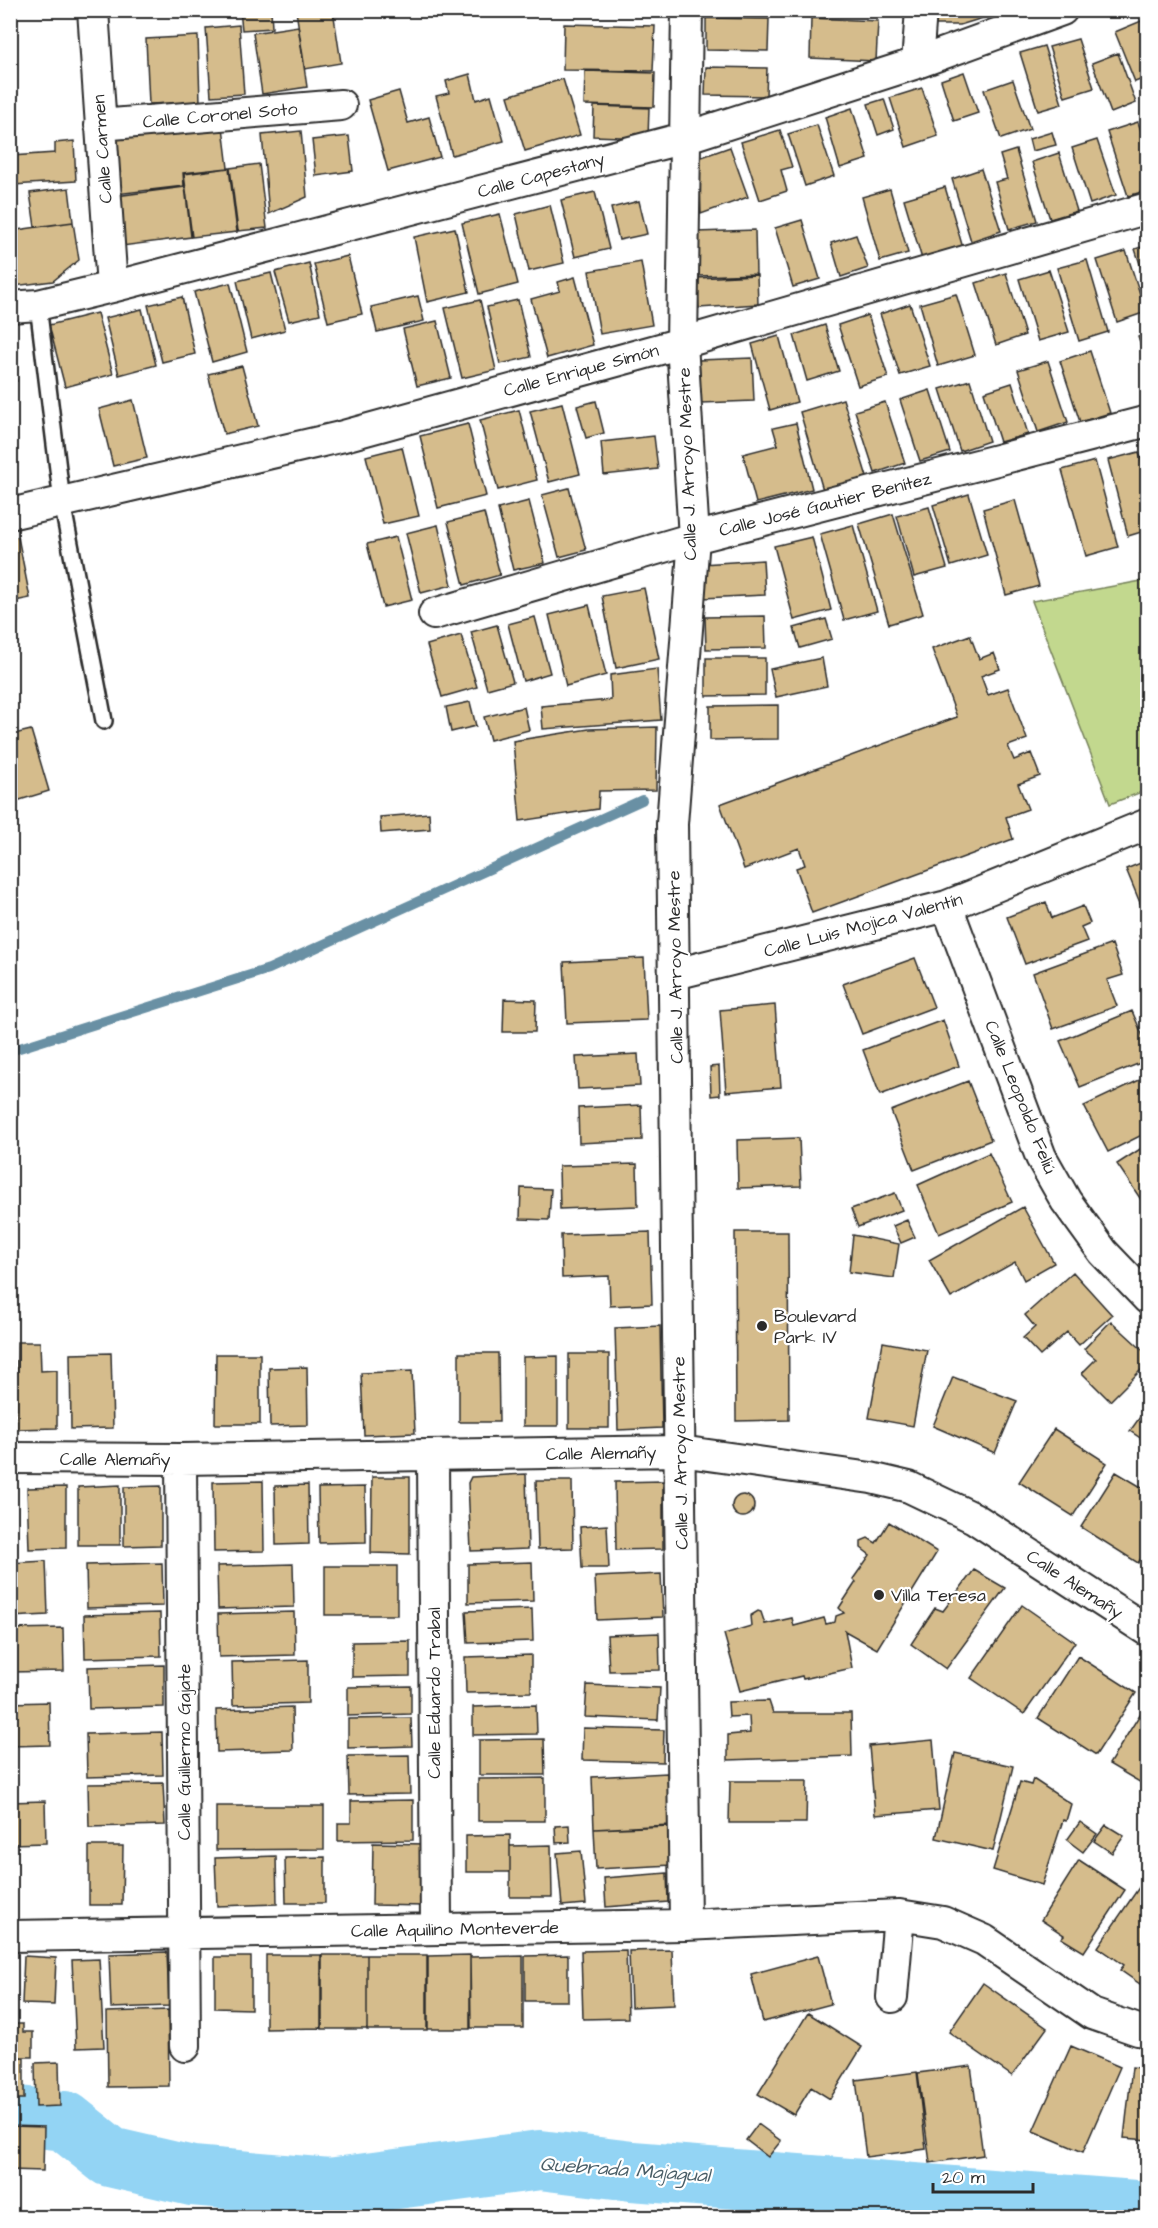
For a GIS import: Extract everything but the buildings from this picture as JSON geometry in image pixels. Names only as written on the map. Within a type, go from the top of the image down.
[{"type":"street","name":"Calle Carmen","points":[[93,10],[99,125],[112,287]]},
{"type":"street","name":"Calle J. Arroyo Mestre","points":[[685,1924],[672,824],[694,538],[682,343],[687,10]]},
{"type":"street","points":[[917,63],[921,10]]},
{"type":"street","name":"Calle Capestany","points":[[24,306],[112,287],[684,138],[917,63],[1062,10]]},
{"type":"street","name":"Calle Coronel Soto","points":[[99,125],[341,105]]},
{"type":"street","name":"Calle Enrique Simón","points":[[10,514],[340,437],[682,343],[1148,208]]},
{"type":"street","name":"Calle José Gautier Benítez","points":[[434,614],[694,538],[1148,421]]},
{"type":"street","name":"Calle Luis Mojica Valentín","points":[[675,974],[947,906],[1148,824]]},
{"type":"street","name":"Calle Leopoldo Feliú","points":[[947,906],[1041,1157],[1066,1201],[1103,1252],[1148,1299]]},
{"type":"street","name":"Calle Alemañy","points":[[10,1458],[181,1459],[680,1452],[871,1478],[909,1487],[974,1518],[1148,1631]]},
{"type":"street","name":"Calle Eduardo Trabal","points":[[433,1456],[436,1929]]},
{"type":"street","name":"Calle Guillermo Gajate","points":[[181,1459],[185,2046]]},
{"type":"street","points":[[892,1997],[899,1915]]},
{"type":"street","name":"Calle Aquilino Monteverde","points":[[10,1936],[685,1924],[899,1915],[943,1922],[984,1940],[1092,2014],[1138,2030],[1148,2031]]},
{"type":"lane","points":[[24,306],[104,721]]},
{"type":"green space","points":[[1147,580],[1147,790],[1110,804],[1032,601]]},
{"type":"waterway","points":[[10,1051],[269,969],[642,800]]},
{"type":"waterway","name":"Quebrada Majagual","points":[[10,2115],[65,2121],[110,2157],[192,2176],[329,2188],[540,2160],[632,2171],[1148,2211]]},
{"type":"place","name":"Boulevard Park IV","points":[[762,1326]]},
{"type":"place","name":"Villa Teresa","points":[[879,1595]]}]
